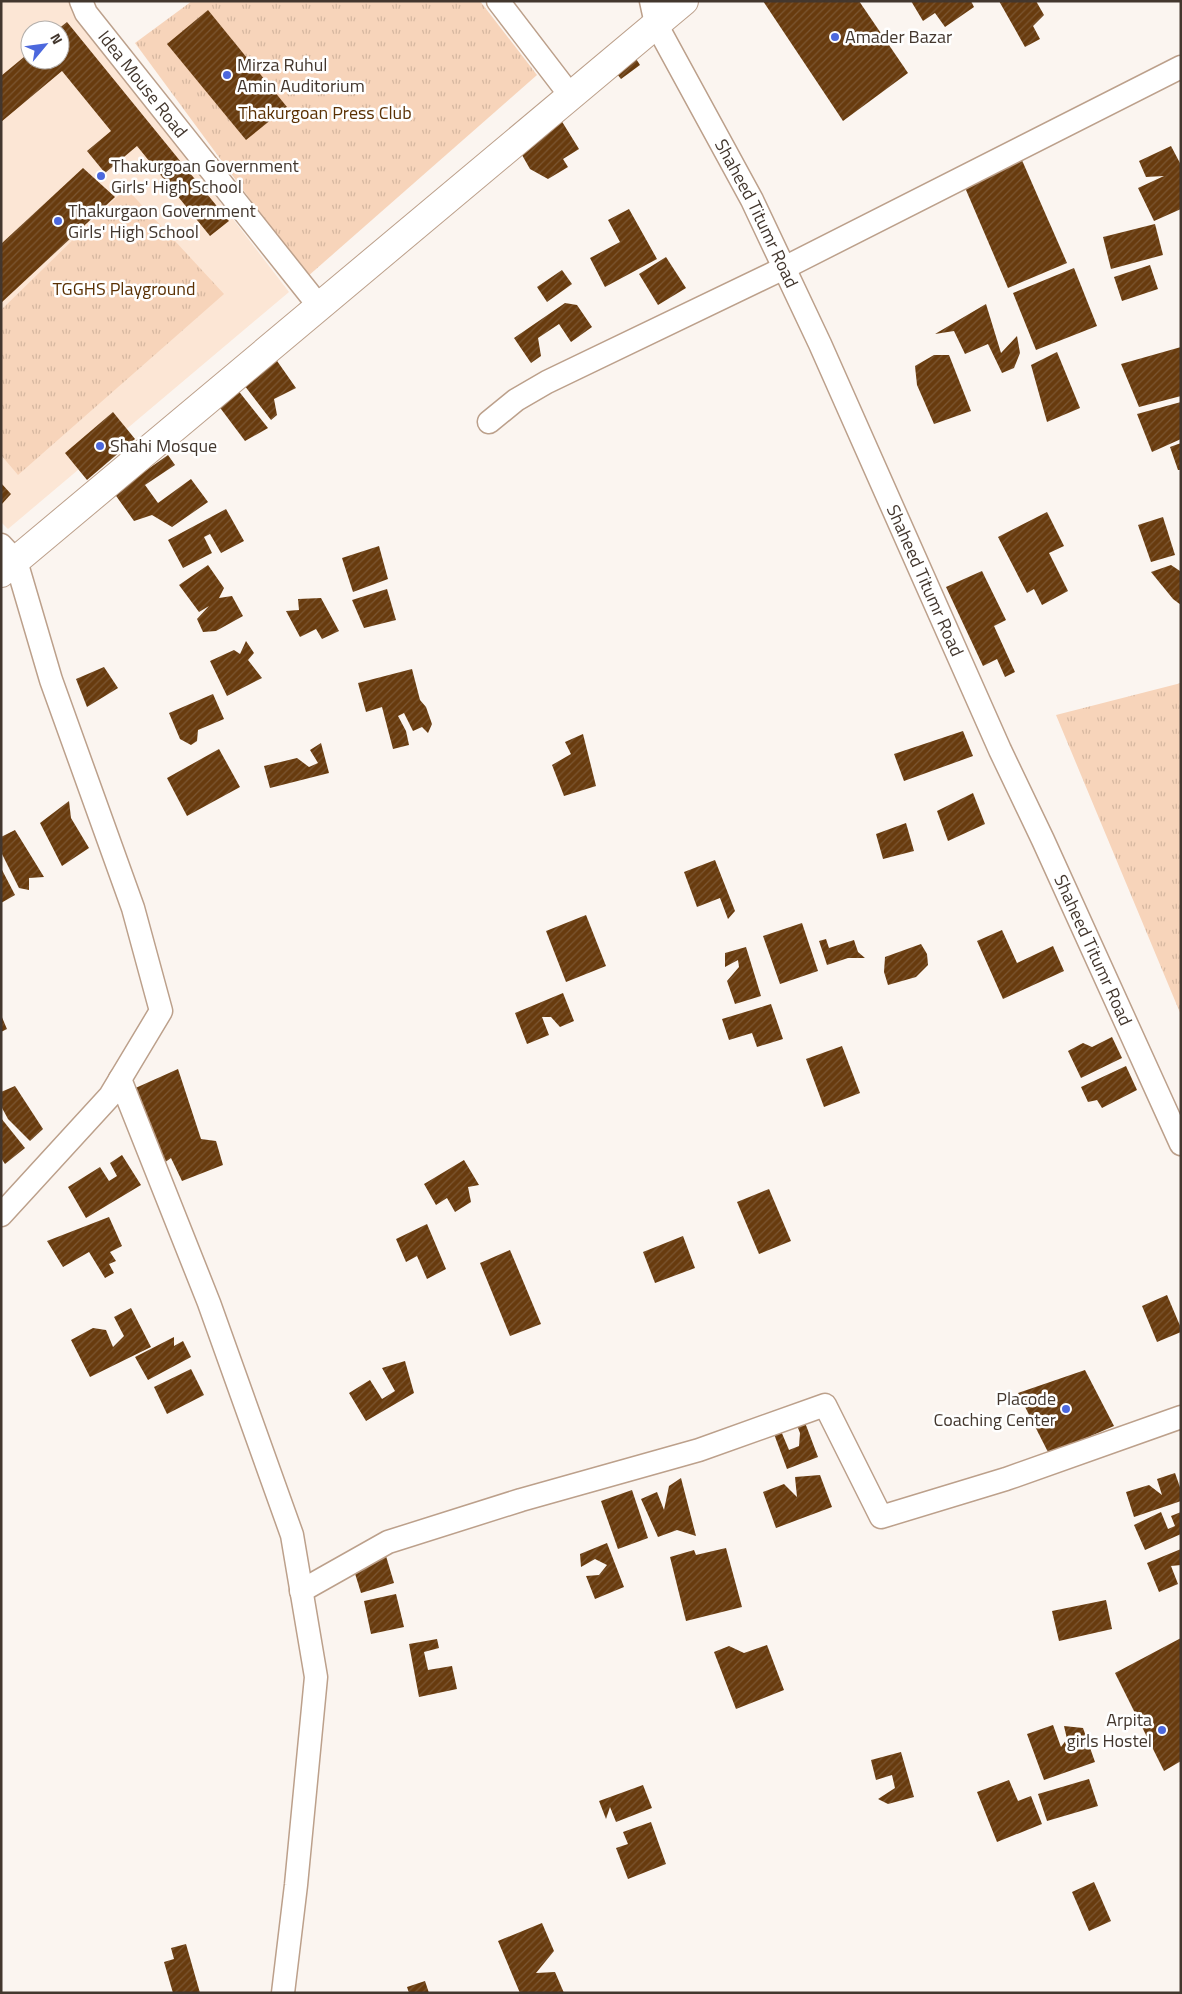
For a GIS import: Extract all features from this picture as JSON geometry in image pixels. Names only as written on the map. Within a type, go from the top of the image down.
[{"type":"street","name":"Idea Mouse Road","points":[[81,1],[86,13],[319,306]]},
{"type":"street","points":[[498,1],[570,95]]},
{"type":"street","points":[[1,1215],[110,1096],[161,1011],[133,908],[6,560],[319,306],[570,95],[653,13],[684,1]]},
{"type":"street","name":"Shaheed Titumr Road","points":[[653,13],[752,200],[784,268],[867,446],[996,741],[1181,1144]]},
{"type":"street","points":[[489,422],[516,400],[547,382],[784,268],[1181,67]]},
{"type":"street","points":[[120,1079],[209,1303],[292,1534],[316,1677],[296,1886],[283,1993]]},
{"type":"street","points":[[301,1591],[388,1542],[521,1500],[699,1450],[824,1405],[880,1518],[1006,1479],[1181,1417]]},
{"type":"shaded area","name":"Thakurgoan Government Girls' High School","points":[[1,1],[69,1],[75,13],[289,292],[8,529],[1,522]]},
{"type":"green space","name":"Thakurgoan Press Club","points":[[192,1],[480,1],[537,75],[307,277],[135,43]]},
{"type":"green space","name":"TGGHS Playground","points":[[126,188],[224,294],[18,475],[1,455],[1,310]]},
{"type":"green space","points":[[1181,683],[1181,1015],[1056,715]]},
{"type":"building","name":"Amader Bazar","points":[[763,1],[859,1],[908,73],[843,121]]},
{"type":"building","points":[[911,1],[971,1],[974,7],[945,27],[935,13],[923,21]]},
{"type":"building","points":[[999,1],[1036,1],[1044,15],[1033,26],[1040,39],[1025,47]]},
{"type":"building","name":"Mirza Ruhul Amin Auditorium","points":[[208,10],[287,107],[246,140],[167,44]]},
{"type":"building","points":[[70,26],[229,221],[210,236],[137,146],[105,173],[87,151],[111,131],[62,71],[1,122],[1,76],[20,60],[20,70],[70,70]]},
{"type":"building","points":[[633,54],[640,65],[621,79],[613,69]]},
{"type":"building","points":[[561,120],[579,149],[563,159],[568,167],[548,179],[530,169],[522,155],[531,140]]},
{"type":"building","points":[[1171,146],[1181,165],[1181,209],[1154,221],[1138,188],[1164,176],[1146,177],[1139,161]]},
{"type":"building","points":[[1021,158],[1067,263],[1008,288],[963,183]]},
{"type":"building","name":"Thakurgaon Government Girls' High School","points":[[83,168],[115,197],[1,303],[1,244]]},
{"type":"building","points":[[629,209],[657,259],[605,287],[590,258],[620,242],[608,220]]},
{"type":"building","points":[[1155,224],[1163,255],[1111,269],[1103,237]]},
{"type":"building","points":[[666,257],[686,288],[658,305],[639,274]]},
{"type":"building","points":[[1150,265],[1158,289],[1122,301],[1114,277]]},
{"type":"building","points":[[1074,268],[1097,326],[1036,350],[1013,293]]},
{"type":"building","points":[[562,270],[572,284],[547,302],[537,287]]},
{"type":"building","points":[[565,303],[577,305],[592,327],[571,342],[559,324],[538,338],[541,356],[531,363],[514,338]]},
{"type":"building","points":[[986,304],[1001,353],[1017,336],[1020,353],[1014,368],[1002,373],[988,344],[965,354],[954,331],[935,334]]},
{"type":"building","points":[[1181,347],[1181,396],[1139,407],[1121,364]]},
{"type":"building","points":[[1057,352],[1080,408],[1047,422],[1031,365]]},
{"type":"building","points":[[934,355],[949,355],[971,411],[934,424],[917,385],[915,366]]},
{"type":"building","points":[[275,358],[296,388],[274,399],[277,415],[271,420],[241,381]]},
{"type":"building","points":[[237,389],[268,428],[245,441],[218,405]]},
{"type":"building","points":[[1181,402],[1181,439],[1152,452],[1137,414]]},
{"type":"building","name":"Shahi Mosque","points":[[113,412],[135,439],[87,480],[65,453]]},
{"type":"building","points":[[1181,443],[1181,470],[1178,470],[1170,447]]},
{"type":"building","points":[[168,455],[175,465],[145,485],[158,503],[191,479],[208,502],[172,527],[152,515],[134,521],[114,493]]},
{"type":"building","points":[[1,483],[11,494],[1,505]]},
{"type":"building","points":[[226,509],[244,541],[221,553],[210,534],[204,537],[212,553],[183,568],[168,540]]},
{"type":"building","points":[[1047,512],[1064,546],[1049,553],[1068,591],[1042,605],[1034,589],[1027,593],[998,537]]},
{"type":"building","points":[[1163,517],[1175,555],[1151,562],[1138,525]]},
{"type":"building","points":[[379,546],[388,579],[353,592],[342,558]]},
{"type":"building","points":[[208,565],[224,588],[219,598],[232,596],[243,616],[216,631],[203,632],[197,619],[209,606],[199,612],[179,585]]},
{"type":"building","points":[[1171,565],[1180,571],[1181,605],[1173,599],[1151,572]]},
{"type":"building","points":[[982,571],[1006,620],[994,626],[1015,672],[1005,677],[997,659],[983,666],[946,587]]},
{"type":"building","points":[[387,589],[396,620],[364,628],[352,600]]},
{"type":"building","points":[[321,598],[339,631],[322,639],[316,629],[300,637],[286,611],[299,610],[298,599]]},
{"type":"building","points":[[246,641],[254,653],[248,660],[262,678],[227,696],[210,661],[234,650],[240,654]]},
{"type":"building","points":[[104,667],[118,688],[87,707],[76,679]]},
{"type":"building","points":[[412,669],[420,700],[426,707],[432,724],[428,733],[422,727],[413,731],[404,713],[398,716],[406,731],[409,745],[393,749],[382,707],[366,712],[358,683]]},
{"type":"building","points":[[213,694],[224,719],[198,730],[197,741],[191,745],[180,739],[169,713]]},
{"type":"building","points":[[963,731],[973,756],[904,781],[894,754]]},
{"type":"building","points":[[583,734],[596,786],[564,796],[552,765],[571,754],[565,742]]},
{"type":"building","points":[[321,743],[329,773],[270,788],[264,766],[297,758],[309,767],[318,763],[310,750]]},
{"type":"building","points":[[219,749],[240,787],[187,816],[167,778]]},
{"type":"building","points":[[973,793],[985,824],[948,841],[937,811]]},
{"type":"building","points":[[69,801],[71,818],[89,848],[62,866],[40,823]]},
{"type":"building","points":[[906,823],[914,851],[883,859],[876,834]]},
{"type":"building","points":[[15,830],[44,877],[29,878],[29,890],[19,888],[1,852],[1,837]]},
{"type":"building","points":[[715,860],[735,911],[728,919],[720,898],[697,907],[684,872]]},
{"type":"building","points":[[1,868],[15,895],[1,903]]},
{"type":"building","points":[[586,915],[606,966],[566,982],[546,931]]},
{"type":"building","points":[[802,923],[818,971],[780,984],[763,936]]},
{"type":"building","points":[[1002,930],[1017,963],[1053,946],[1064,971],[1003,999],[977,941]]},
{"type":"building","points":[[826,939],[829,948],[854,940],[858,952],[865,958],[848,958],[827,965],[819,941]]},
{"type":"building","points":[[921,944],[927,954],[928,965],[916,977],[888,985],[884,972],[885,957]]},
{"type":"building","points":[[746,947],[761,996],[735,1004],[727,981],[739,967],[738,960],[725,967],[725,953]]},
{"type":"building","points":[[563,993],[574,1021],[560,1027],[551,1017],[542,1017],[549,1035],[527,1044],[515,1013]]},
{"type":"building","points":[[771,1004],[783,1039],[757,1047],[752,1033],[729,1040],[722,1019]]},
{"type":"building","points":[[1,1015],[7,1029],[1,1032]]},
{"type":"building","points":[[1112,1037],[1122,1058],[1081,1078],[1068,1051],[1083,1043],[1092,1047]]},
{"type":"building","points":[[842,1046],[860,1093],[824,1107],[806,1059]]},
{"type":"building","points":[[1126,1066],[1137,1090],[1102,1108],[1097,1100],[1088,1102],[1081,1087]]},
{"type":"building","points":[[178,1069],[201,1139],[216,1141],[223,1165],[182,1181],[171,1158],[164,1163],[131,1090]]},
{"type":"building","points":[[15,1086],[43,1129],[30,1141],[8,1119],[1,1106],[1,1092]]},
{"type":"building","points":[[1,1118],[25,1148],[5,1164],[1,1158]]},
{"type":"building","points":[[122,1155],[141,1185],[86,1218],[68,1187],[100,1167],[109,1181],[117,1176],[110,1163]]},
{"type":"building","points":[[464,1160],[479,1185],[468,1187],[471,1202],[455,1212],[447,1198],[436,1205],[424,1184]]},
{"type":"building","points":[[769,1189],[791,1241],[759,1254],[737,1202]]},
{"type":"building","points":[[109,1217],[122,1246],[110,1252],[116,1261],[109,1264],[114,1273],[105,1278],[89,1252],[63,1267],[47,1241]]},
{"type":"building","points":[[427,1224],[446,1269],[427,1279],[417,1256],[406,1262],[396,1239]]},
{"type":"building","points":[[683,1236],[695,1268],[655,1283],[643,1252]]},
{"type":"building","points":[[510,1250],[541,1324],[510,1336],[480,1263]]},
{"type":"building","points":[[1167,1295],[1181,1332],[1157,1342],[1142,1306]]},
{"type":"building","points":[[131,1308],[151,1347],[90,1377],[71,1340],[93,1328],[106,1330],[113,1347],[124,1336],[114,1317]]},
{"type":"building","points":[[174,1337],[174,1346],[183,1341],[191,1357],[148,1380],[135,1357]]},
{"type":"building","points":[[405,1361],[414,1393],[366,1421],[349,1393],[370,1380],[382,1399],[395,1391],[382,1368]]},
{"type":"building","points":[[191,1369],[204,1395],[167,1414],[154,1387]]},
{"type":"building","name":"Placode Coaching Center","points":[[1085,1370],[1114,1426],[1049,1454],[1018,1393]]},
{"type":"building","points":[[804,1420],[818,1457],[787,1469],[774,1434],[781,1431],[789,1450],[799,1446],[800,1433],[796,1423]]},
{"type":"building","points":[[1175,1473],[1181,1490],[1181,1501],[1134,1517],[1126,1492],[1149,1485],[1162,1495],[1157,1479]]},
{"type":"building","points":[[820,1475],[832,1507],[776,1528],[763,1492],[784,1484],[797,1497],[795,1477]]},
{"type":"building","points":[[681,1478],[696,1536],[677,1530],[658,1537],[641,1499],[657,1492],[664,1510],[669,1486]]},
{"type":"building","points":[[632,1490],[648,1538],[618,1549],[601,1501]]},
{"type":"building","points":[[1161,1512],[1168,1529],[1175,1526],[1171,1516],[1181,1512],[1181,1534],[1145,1550],[1134,1525]]},
{"type":"building","points":[[607,1543],[624,1587],[595,1599],[586,1576],[599,1575],[607,1565],[595,1559],[581,1567],[580,1554]]},
{"type":"building","points":[[726,1548],[742,1607],[686,1621],[670,1557],[694,1550],[696,1555]]},
{"type":"building","points":[[1181,1549],[1181,1565],[1171,1566],[1178,1584],[1159,1592],[1147,1563]]},
{"type":"building","points":[[386,1556],[394,1583],[361,1593],[353,1567]]},
{"type":"building","points":[[396,1594],[404,1627],[371,1634],[364,1601]]},
{"type":"building","points":[[1106,1600],[1112,1629],[1059,1641],[1052,1611]]},
{"type":"building","name":"Arpita girls Hostel","points":[[1181,1638],[1181,1761],[1164,1771],[1115,1673]]},
{"type":"building","points":[[437,1639],[439,1648],[424,1652],[428,1670],[452,1666],[457,1689],[419,1697],[409,1644]]},
{"type":"building","points":[[767,1645],[784,1690],[736,1709],[714,1652],[729,1646],[744,1653]]},
{"type":"building","points":[[1053,1725],[1061,1747],[1067,1739],[1064,1726],[1083,1728],[1095,1762],[1044,1780],[1027,1734]]},
{"type":"building","points":[[901,1752],[914,1797],[888,1804],[878,1799],[895,1788],[892,1775],[876,1780],[871,1760]]},
{"type":"building","points":[[1089,1779],[1098,1806],[1047,1821],[1038,1794]]},
{"type":"building","points":[[1009,1780],[1018,1801],[1031,1796],[1042,1824],[997,1842],[977,1792]]},
{"type":"building","points":[[643,1785],[652,1808],[616,1822],[610,1807],[606,1819],[599,1801]]},
{"type":"building","points":[[651,1822],[666,1864],[628,1879],[616,1848],[628,1844],[623,1832]]},
{"type":"building","points":[[1094,1882],[1111,1921],[1089,1931],[1072,1892]]},
{"type":"building","points":[[542,1923],[554,1951],[536,1973],[555,1972],[564,1993],[520,1993],[498,1941]]},
{"type":"building","points":[[186,1944],[200,1993],[173,1993],[164,1962],[174,1959],[171,1948]]},
{"type":"building","points":[[425,1981],[429,1993],[409,1993],[407,1987]]},
{"type":"place","name":"Amader Bazar","points":[[835,37]]},
{"type":"place","name":"Mirza Ruhul Amin Auditorium","points":[[227,75]]},
{"type":"place","name":"Thakurgoan Government Girls' High School","points":[[101,176]]},
{"type":"place","name":"Thakurgaon Government Girls' High School","points":[[58,221]]},
{"type":"place","name":"Shahi Mosque","points":[[100,446]]},
{"type":"place","name":"Placode Coaching Center","points":[[1066,1409]]},
{"type":"place","name":"Arpita girls Hostel","points":[[1162,1730]]}]
